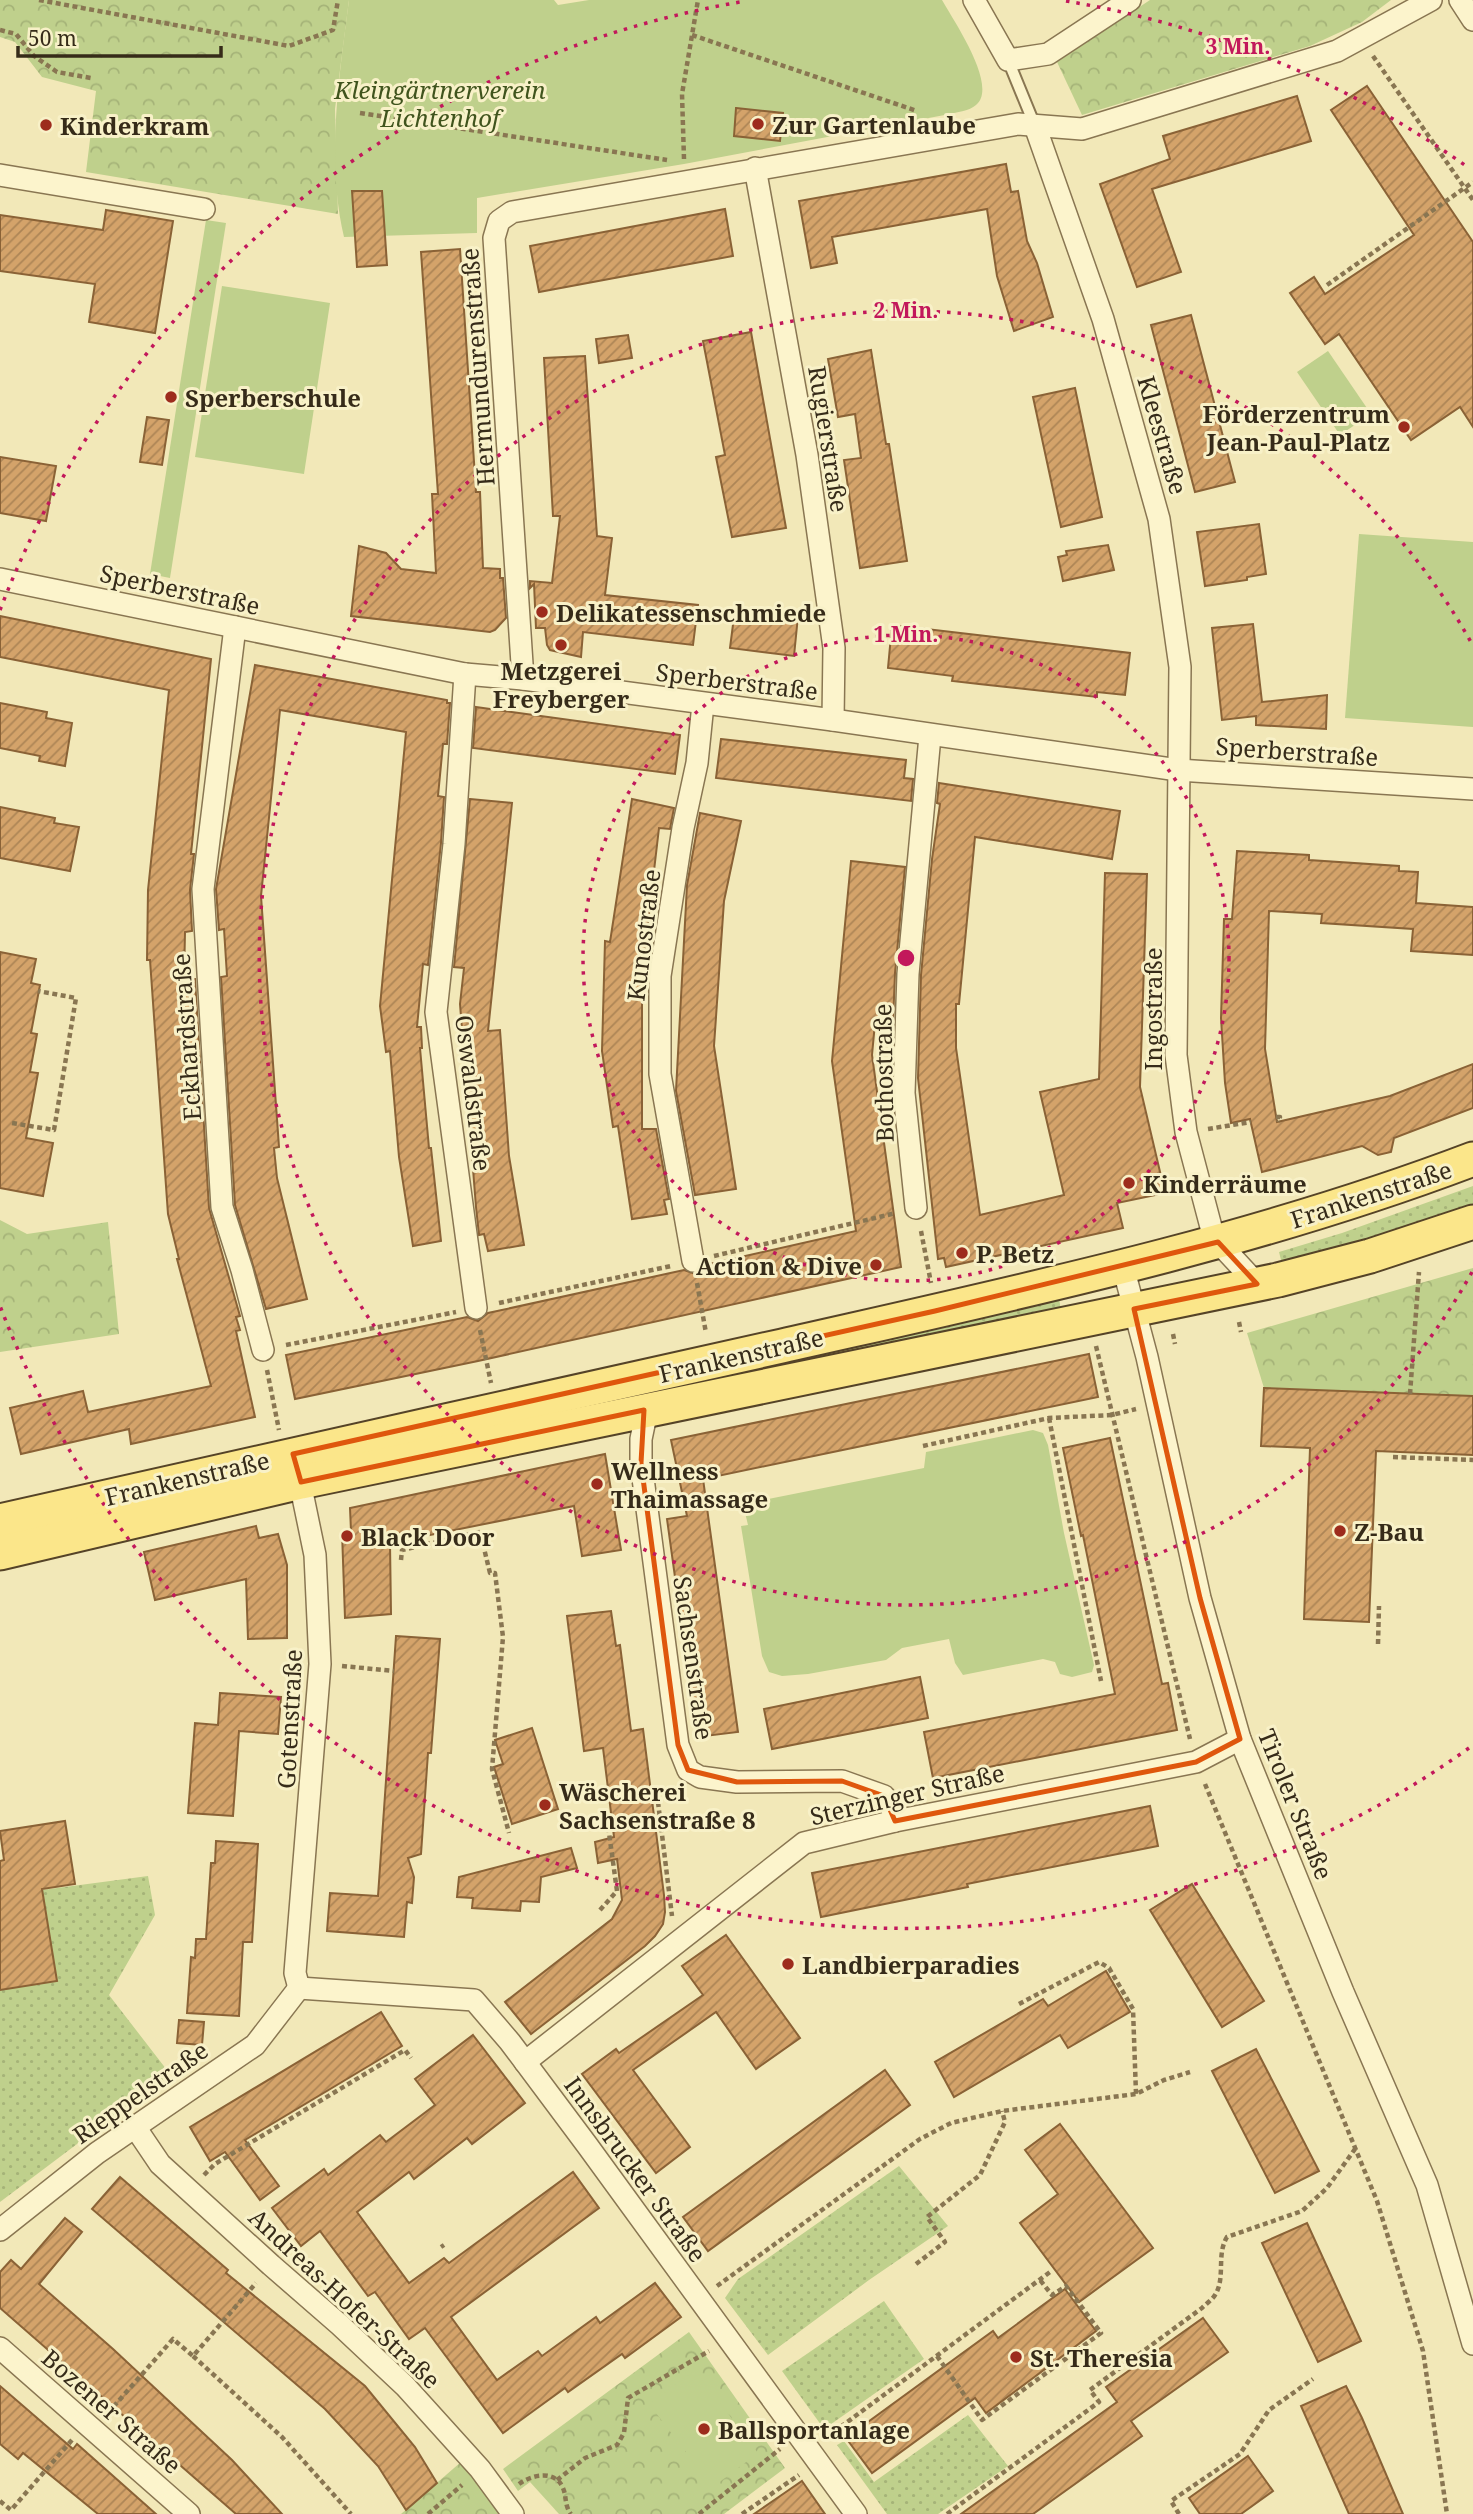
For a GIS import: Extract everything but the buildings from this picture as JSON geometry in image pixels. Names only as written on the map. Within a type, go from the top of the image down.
[{"type":"main road","name":"Frankenstraße","points":[[0,1521],[291,1458],[1123,1267],[1337,1206],[1473,1159]]},
{"type":"main road","name":"Frankenstraße","points":[[0,1553],[291,1458],[648,1410],[1257,1284],[1370,1256],[1473,1222]]},
{"type":"street","points":[[974,0],[1008,60],[1048,54],[1130,0]]},
{"type":"street","name":"Hermundurenstraße","points":[[523,679],[494,238],[499,221],[512,212],[684,171],[755,168],[1018,124],[1082,129],[1337,51],[1431,0]]},
{"type":"street","points":[[1460,0],[1473,20]]},
{"type":"street","name":"Kleestraße","points":[[1035,126],[1103,319],[1159,519],[1180,667],[1178,770]]},
{"type":"street","name":"Rugierstraße","points":[[755,168],[807,455],[834,648],[834,720]]},
{"type":"street","points":[[0,175],[204,209]]},
{"type":"street","name":"Sperberstraße","points":[[0,579],[465,674],[523,679],[834,720],[1178,770],[1473,789]]},
{"type":"street","name":"Eckhardstraße","points":[[235,627],[203,889],[222,1207],[263,1350]]},
{"type":"street","name":"Oswaldstraße","points":[[465,674],[454,844],[436,1012],[476,1308]]},
{"type":"street","name":"Kunostraße","points":[[693,1261],[660,1074],[660,987],[683,828],[697,763],[703,704]]},
{"type":"street","name":"Bothostraße","points":[[916,1208],[905,1080],[908,974],[930,736]]},
{"type":"street","name":"Ingostraße","points":[[1178,770],[1176,1055],[1186,1132],[1206,1212],[1218,1242]]},
{"type":"street","points":[[1218,1242],[1257,1284]]},
{"type":"street","name":"Tiroler Straße","points":[[1123,1267],[1158,1404],[1200,1598],[1240,1739],[1343,1992],[1427,2185],[1473,2344]]},
{"type":"street","name":"Sachsenstraße","points":[[648,1410],[641,1439],[643,1474],[678,1745],[688,1770],[700,1777],[737,1782],[842,1781],[884,1796],[891,1806],[895,1821]]},
{"type":"street","name":"Gotenstraße","points":[[291,1458],[315,1556],[320,1664],[296,1973],[299,1988]]},
{"type":"street","name":"Sterzinger Straße","points":[[525,2062],[804,1843],[895,1821],[1195,1762],[1240,1739]]},
{"type":"street","name":"Innsbrucker Straße","points":[[299,1988],[474,2000],[525,2062],[856,2514]]},
{"type":"street","name":"Rieppelstraße","points":[[0,2230],[97,2153],[255,2045],[299,1988]]},
{"type":"street","name":"Andreas-Hofer-Straße","points":[[135,2127],[160,2164],[188,2191],[340,2325],[404,2386],[480,2469],[507,2506]]},
{"type":"street","name":"Bozener Straße","points":[[0,2348],[189,2514]]},
{"type":"lane","points":[[1008,60],[1035,126]]},
{"type":"path","points":[[39,0],[289,46],[333,30],[338,0]]},
{"type":"path","points":[[359,113],[684,171],[682,94],[698,0]]},
{"type":"path","points":[[0,30],[16,34],[34,55],[57,72],[92,78]]},
{"type":"path","points":[[692,35],[917,111]]},
{"type":"path","points":[[1361,38],[1473,200]]},
{"type":"path","points":[[1327,285],[1473,182]]},
{"type":"path","points":[[12,1123],[54,1130],[76,998],[38,991]]},
{"type":"path","points":[[1186,1132],[1251,1122]]},
{"type":"path","points":[[291,1458],[263,1350],[693,1261],[916,1208],[931,1283]]},
{"type":"path","points":[[693,1261],[707,1338]]},
{"type":"path","points":[[1410,1394],[1419,1272]]},
{"type":"path","points":[[476,1308],[492,1390]]},
{"type":"path","points":[[1239,1322],[1241,1332]]},
{"type":"path","points":[[1173,1334],[1175,1345]]},
{"type":"path","points":[[1095,1345],[1195,1762],[1377,2201],[1423,2351],[1447,2514]]},
{"type":"path","points":[[923,1446],[1049,1418],[1112,1415],[1158,1404]]},
{"type":"path","points":[[1049,1418],[1101,1681]]},
{"type":"path","points":[[1393,1457],[1473,1461]]},
{"type":"path","points":[[401,1560],[402,1550],[480,1532],[490,1573],[495,1573],[503,1637],[492,1769],[509,1833]]},
{"type":"path","points":[[1378,1644],[1379,1606]]},
{"type":"path","points":[[320,1664],[394,1671]]},
{"type":"path","points":[[658,1802],[672,1921],[683,1938]]},
{"type":"path","points":[[600,1910],[617,1891],[607,1811]]},
{"type":"path","points":[[1018,2004],[1099,1962],[1109,1968],[1133,2009],[1136,2094]]},
{"type":"path","points":[[188,2191],[215,2164],[405,2050],[411,2058]]},
{"type":"path","points":[[699,2299],[920,2139],[951,2123],[1002,2111],[1136,2094],[1164,2080],[1190,2072]]},
{"type":"path","points":[[916,2264],[945,2242],[927,2217],[980,2175],[1005,2122],[1002,2111]]},
{"type":"path","points":[[947,2514],[1099,2402],[1090,2390],[1202,2308],[1215,2295],[1220,2283],[1221,2257],[1227,2237],[1302,2211],[1327,2188],[1356,2148]]},
{"type":"path","points":[[193,2356],[271,2265]]},
{"type":"path","points":[[699,2514],[809,2449],[1051,2272]]},
{"type":"path","points":[[937,2356],[982,2420],[1101,2333],[1066,2286],[1052,2295],[1040,2280]]},
{"type":"path","points":[[0,2501],[13,2512],[173,2339],[282,2437],[351,2514]]},
{"type":"path","points":[[557,2480],[585,2458],[617,2445],[624,2433],[628,2398],[729,2340]]},
{"type":"path","points":[[1179,2514],[1171,2501],[1240,2454],[1269,2410],[1313,2379]]},
{"type":"path","points":[[742,2514],[809,2449]]},
{"type":"path","points":[[428,2514],[480,2469]]},
{"type":"path","points":[[507,2506],[529,2476],[543,2474],[557,2480],[563,2488],[565,2506],[571,2514]]},
{"type":"highlighted area","points":[[1218,1242],[1257,1284],[1134,1309],[1200,1598],[1240,1739],[1196,1762],[895,1821],[884,1796],[842,1781],[737,1782],[688,1770],[678,1745],[641,1463],[644,1410],[301,1482],[293,1454],[935,1311]]},
{"type":"green space","points":[[0,0],[349,0],[335,109],[338,214],[86,172],[96,91],[42,77],[15,42],[0,37]]},
{"type":"green space","name":"Kleingärtnerverein Lichtenhof","points":[[349,0],[554,0],[558,5],[589,0],[942,0],[972,53],[982,83],[982,96],[973,107],[950,114],[684,164],[477,198],[477,233],[344,237],[335,148],[338,89]]},
{"type":"green space","points":[[1150,0],[1391,0],[1362,22],[1310,46],[1082,115],[1057,62]]},
{"type":"green space","points":[[206,220],[226,223],[170,578],[150,574]]},
{"type":"green space","points":[[222,286],[330,303],[304,474],[195,457]]},
{"type":"green space","points":[[1328,351],[1371,414],[1340,435],[1297,372]]},
{"type":"green space","points":[[1359,534],[1473,542],[1473,727],[1345,718]]},
{"type":"green space","points":[[1473,1186],[1473,1209],[1282,1264],[1279,1252],[1342,1233]]},
{"type":"green space","points":[[0,1220],[27,1234],[108,1222],[119,1334],[0,1352]]},
{"type":"green space","points":[[1473,1268],[1473,1396],[1264,1388],[1247,1333]]},
{"type":"green space","points":[[1059,1298],[1061,1311],[686,1388],[684,1385]]},
{"type":"green space","points":[[1033,1430],[1043,1433],[1048,1445],[1064,1533],[1094,1665],[1092,1672],[1072,1677],[1060,1674],[1055,1662],[1043,1659],[963,1675],[955,1663],[949,1639],[902,1648],[886,1660],[808,1674],[782,1676],[769,1672],[762,1656],[741,1526],[748,1525],[743,1504],[924,1468],[926,1452]]},
{"type":"green space","points":[[148,1876],[155,1915],[109,1995],[170,2074],[0,2202],[0,1990],[27,1892]]},
{"type":"green space","points":[[899,2166],[948,2226],[869,2280],[768,2355],[725,2298],[738,2279]]},
{"type":"green space","points":[[884,2301],[924,2359],[824,2429],[782,2371]]},
{"type":"green space","points":[[689,2332],[785,2468],[724,2514],[559,2514],[530,2482],[518,2491],[503,2469]]},
{"type":"green space","name":"Ballsportanlage","points":[[695,2370],[758,2453],[713,2487],[649,2404]]},
{"type":"green space","points":[[968,2415],[1008,2466],[938,2514],[887,2514],[837,2445],[844,2441],[874,2482]]},
{"type":"green space","points":[[461,2462],[500,2514],[401,2514]]},
{"type":"place","name":"Zur Gartenlaube","points":[[758,124]]},
{"type":"place","name":"Kinderkram","points":[[46,125]]},
{"type":"place","name":"Sperberschule","points":[[171,397]]},
{"type":"place","name":"Förderzentrum Jean-Paul-Platz","points":[[1404,427]]},
{"type":"place","name":"Delikatessenschmiede","points":[[542,612]]},
{"type":"place","name":"Metzgerei Freyberger","points":[[561,645]]},
{"type":"place","name":"Kinderräume","points":[[1129,1183]]},
{"type":"place","name":"P. Betz","points":[[962,1253]]},
{"type":"place","name":"Action & Dive","points":[[876,1265]]},
{"type":"place","name":"Wellness Thaimassage","points":[[597,1484]]},
{"type":"place","name":"Z-Bau","points":[[1340,1531]]},
{"type":"place","name":"Black Door","points":[[347,1536]]},
{"type":"place","name":"Wäscherei Sachsenstraße 8","points":[[545,1805]]},
{"type":"place","name":"Landbierparadies","points":[[788,1964]]},
{"type":"place","name":"St. Theresia","points":[[1016,2357]]},
{"type":"place","name":"Ballsportanlage","points":[[704,2429]]}]
